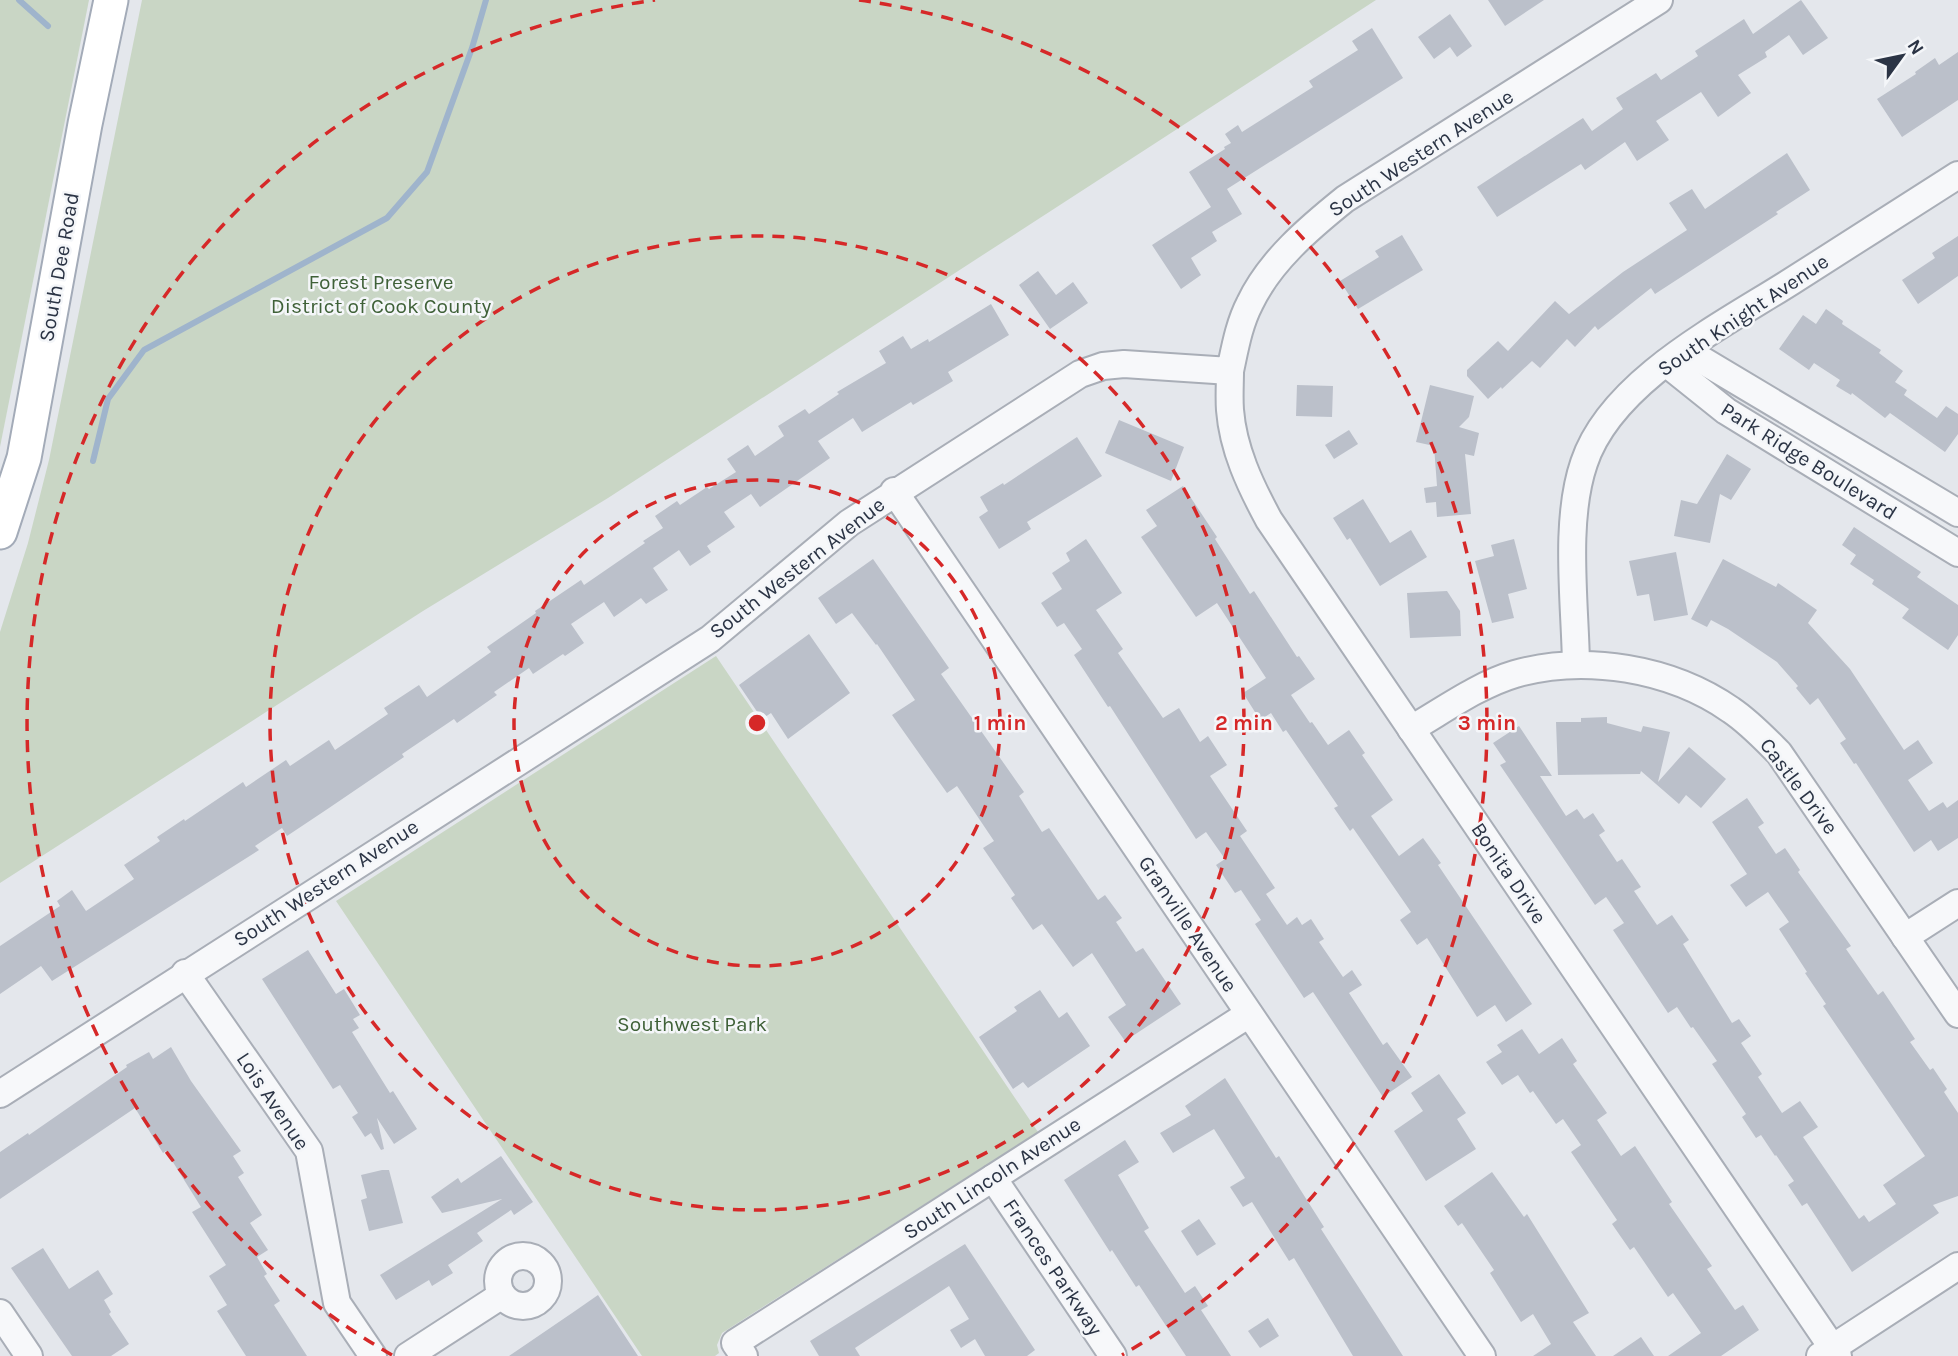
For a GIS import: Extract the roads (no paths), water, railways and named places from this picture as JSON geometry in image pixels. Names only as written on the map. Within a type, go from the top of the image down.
[{"type":"main road","name":"South Dee Road","points":[[0,532],[24,458],[85,124],[111,0]]},
{"type":"street","name":"South Western Avenue","points":[[0,1094],[709,639],[824,542],[894,491],[1062,384],[1103,366],[1124,364],[1230,371],[1249,304],[1264,277],[1318,221],[1345,199],[1659,0]]},
{"type":"street","name":"South Knight Avenue","points":[[1576,664],[1574,498],[1584,461],[1596,435],[1616,408],[1675,356],[1958,174]]},
{"type":"street","name":"Park Ridge Boulevard","points":[[1675,356],[1958,513]]},
{"type":"street","name":"Park Ridge Boulevard","points":[[1675,356],[1726,411],[1955,547]]},
{"type":"street","name":"Bonita Drive","points":[[1230,371],[1230,411],[1236,444],[1248,482],[1275,530],[1830,1353]]},
{"type":"street","name":"Granville Avenue","points":[[894,491],[1482,1356]]},
{"type":"street","name":"Castle Drive","points":[[1411,729],[1460,700],[1513,675],[1541,668],[1576,664],[1622,669],[1681,683],[1731,710],[1757,730],[1779,753],[1958,1014]]},
{"type":"street","points":[[1905,937],[1958,903]]},
{"type":"street","name":"Lois Avenue","points":[[185,973],[309,1151],[337,1303],[373,1356]]},
{"type":"street","name":"South Lincoln Avenue","points":[[740,1350],[993,1178],[1250,1014]]},
{"type":"street","name":"Frances Parkway","points":[[993,1178],[1114,1356]]},
{"type":"street","points":[[1830,1353],[1958,1266]]},
{"type":"street","points":[[408,1356],[502,1295]]},
{"type":"street","points":[[0,1313],[29,1356]]},
{"type":"waterway","points":[[19,0],[48,26]]},
{"type":"waterway","points":[[93,461],[108,399],[144,350],[387,218],[427,172],[472,48],[486,0]]},
{"type":"park label","name":"Forest Preserve District of Cook County","points":[[381,294]]},
{"type":"park label","name":"Southwest Park","points":[[692,1024]]}]
